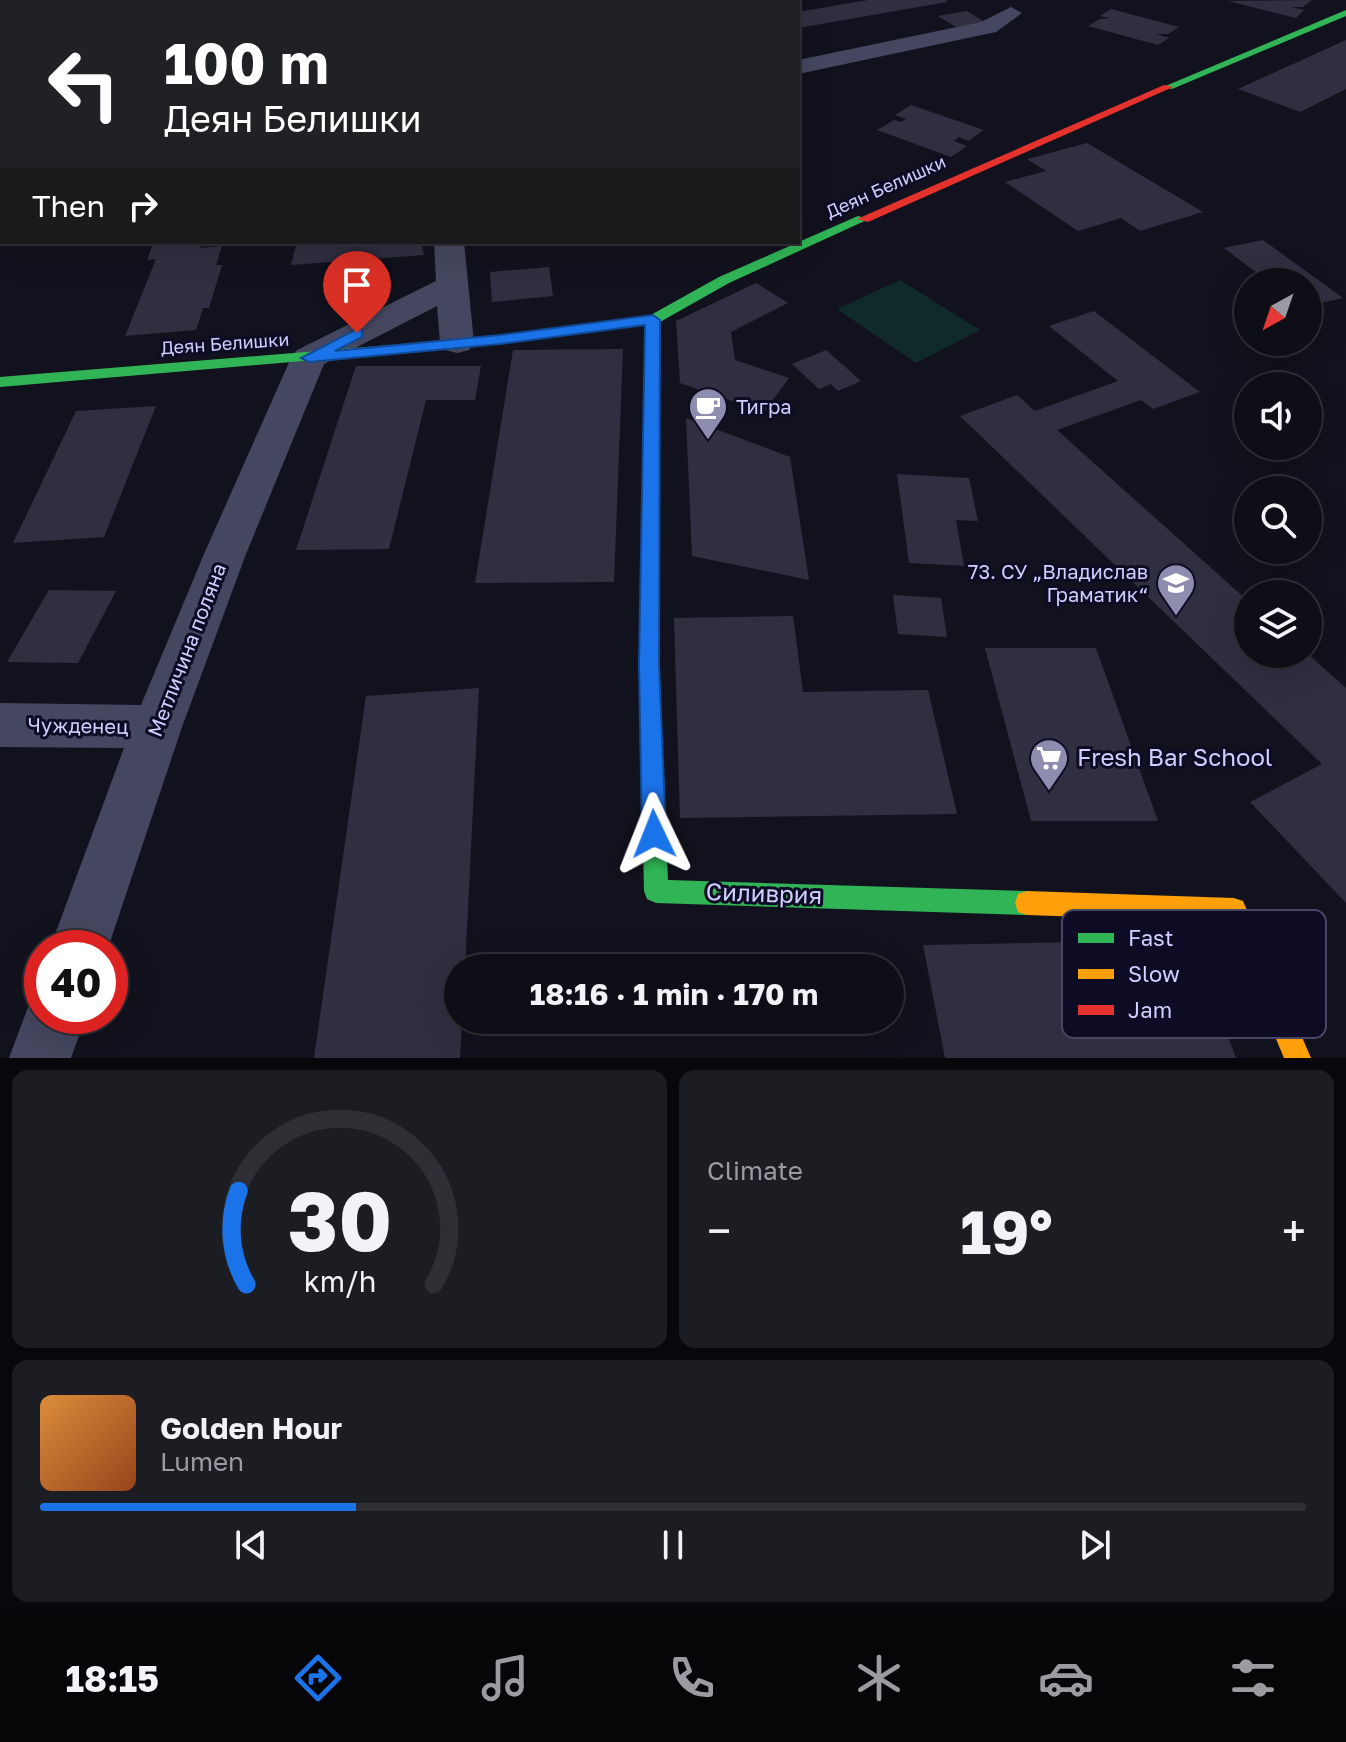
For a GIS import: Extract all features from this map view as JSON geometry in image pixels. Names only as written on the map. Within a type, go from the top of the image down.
[{"type":"street","points":[[800,67],[988,27],[1011,13],[988,0]]},
{"type":"street","name":"Деян Белишки","points":[[0,382],[309,358],[653,320],[724,280],[1029,145],[1346,13]]},
{"type":"street","points":[[449,244],[457,343]]},
{"type":"street","points":[[309,358],[453,285]]},
{"type":"street","name":"Силиврия","points":[[653,320],[649,664],[656,891],[1234,910]]},
{"type":"street","name":"Метличина поляна","points":[[85,930],[157,727],[225,554],[309,358]]},
{"type":"street","name":"Чужденец","points":[[0,725],[157,727]]},
{"type":"street","points":[[40,1058],[49,1034]]},
{"type":"street","name":"Силиврия","points":[[1289,1038],[1298,1058]]},
{"type":"green space","points":[[900,280],[980,330],[916,363],[837,309]]},
{"type":"building","points":[[868,0],[947,0],[800,28],[800,12]]},
{"type":"building","points":[[1312,0],[1303,7],[1291,7],[1304,10],[1296,18],[1228,1]]},
{"type":"building","points":[[1111,9],[1179,27],[1168,34],[1156,34],[1169,38],[1158,45],[1088,26],[1100,19],[1110,18],[1100,16]]},
{"type":"building","points":[[967,11],[985,22],[956,27],[938,16]]},
{"type":"building","points":[[1346,40],[1346,89],[1300,112],[1238,89]]},
{"type":"building","points":[[911,105],[984,130],[968,141],[959,137],[954,141],[967,146],[951,157],[877,130],[894,120],[900,122],[906,119],[895,115]]},
{"type":"building","points":[[1087,143],[1203,212],[1140,231],[1121,218],[1078,231],[1005,182],[1046,171],[1027,159]]},
{"type":"building","points":[[1263,240],[1302,268],[1250,268],[1224,248]]},
{"type":"building","points":[[153,244],[202,244],[200,248],[222,246],[216,265],[222,265],[209,308],[203,308],[196,330],[125,336],[156,259],[147,260]]},
{"type":"building","points":[[296,244],[436,244],[422,246],[424,255],[291,265]]},
{"type":"building","points":[[549,267],[553,296],[492,302],[490,272]]},
{"type":"building","points":[[756,283],[788,303],[731,332],[735,360],[789,378],[764,412],[680,383],[676,321]]},
{"type":"building","points":[[1322,283],[1343,298],[1322,303]]},
{"type":"building","points":[[1094,311],[1200,392],[1153,409],[1141,400],[1057,430],[1234,588],[1234,668],[1322,667],[1346,688],[1346,903],[1250,802],[1322,764],[960,416],[1017,395],[1035,411],[1118,381],[1049,326]]},
{"type":"building","points":[[623,349],[614,582],[475,583],[513,350]]},
{"type":"building","points":[[826,350],[861,381],[838,391],[831,384],[819,389],[792,364]]},
{"type":"building","points":[[356,366],[481,366],[475,400],[426,400],[389,549],[296,550]]},
{"type":"building","points":[[156,406],[104,537],[13,543],[76,411]]},
{"type":"building","points":[[686,418],[790,457],[809,580],[692,556]]},
{"type":"building","points":[[897,474],[969,478],[978,521],[956,520],[964,566],[909,563]]},
{"type":"building","points":[[49,590],[116,591],[78,663],[7,662]]},
{"type":"building","points":[[893,595],[941,598],[947,637],[898,634]]},
{"type":"building","points":[[793,616],[803,692],[928,690],[957,814],[680,818],[674,618]]},
{"type":"building","points":[[985,648],[1096,648],[1158,821],[1031,821]]},
{"type":"building","points":[[479,688],[466,954],[444,954],[444,1034],[461,1034],[460,1058],[314,1058],[366,696]]},
{"type":"building","points":[[1062,942],[1062,1038],[1229,1038],[1236,1058],[945,1058],[923,945]]},
{"type":"traffic: fast","points":[[1168,87],[1346,13]]},
{"type":"traffic: fast","points":[[0,382],[500,340],[653,320],[724,280],[863,219]]},
{"type":"traffic: fast","points":[[653,320],[649,664],[656,891],[1027,903]]},
{"type":"traffic: slow","points":[[1027,903],[1234,910]]},
{"type":"traffic: slow","points":[[1289,1038],[1298,1058]]},
{"type":"traffic: jam","points":[[863,219],[1168,87]]},
{"type":"place","name":"Тигра","points":[[708,441]]},
{"type":"place","name":"73. СУ „Владислав Граматик“","points":[[1176,617]]},
{"type":"place","name":"Fresh Bar School","points":[[1049,792]]},
{"type":"route","points":[[357,333],[309,358],[500,340],[653,320],[649,664],[654,834]]}]
